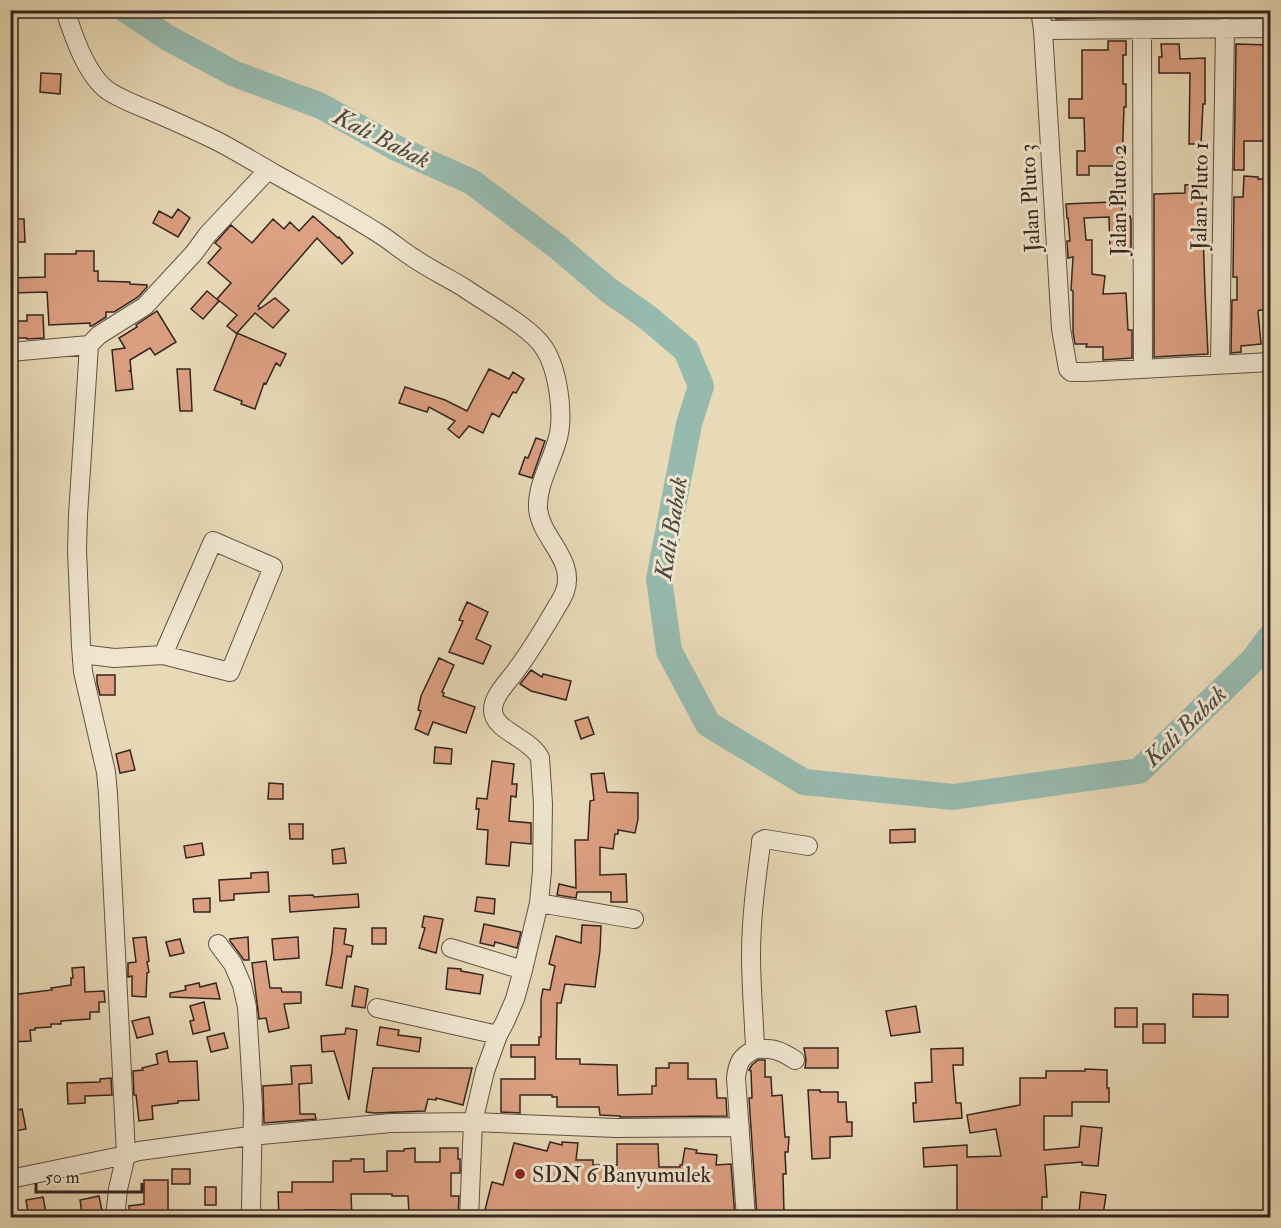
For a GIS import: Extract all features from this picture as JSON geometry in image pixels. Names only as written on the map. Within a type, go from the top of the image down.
[{"type":"street","points":[[65,10],[92,73],[106,89],[127,101],[219,142],[383,236],[536,338],[545,349],[554,372],[561,412],[561,428],[539,495],[538,508],[541,521],[566,569],[568,581],[564,594],[547,624],[499,694],[493,712],[495,720],[530,744],[540,758],[543,804],[539,903],[524,970],[515,999],[498,1035],[485,1071],[473,1122],[469,1218]]},
{"type":"street","name":"Jalan Pluto 3","points":[[1040,10],[1061,329],[1066,364],[1071,372],[1143,369]]},
{"type":"street","name":"Jalan Pluto 1","points":[[1220,365],[1226,28]]},
{"type":"street","points":[[1043,30],[1270,28]]},
{"type":"street","name":"Jalan Pluto 2","points":[[1142,30],[1143,369]]},
{"type":"street","points":[[10,352],[89,345],[99,335],[145,306],[268,170]]},
{"type":"street","points":[[89,345],[77,550],[83,672],[106,772],[108,794],[126,1155],[118,1189],[115,1218]]},
{"type":"street","points":[[1143,369],[1270,362]]},
{"type":"street","points":[[82,654],[114,658],[163,655],[230,672],[273,567],[213,541],[163,655]]},
{"type":"street","points":[[755,1049],[751,953],[754,898],[761,841],[765,839],[808,846]]},
{"type":"street","points":[[539,903],[634,919]]},
{"type":"street","points":[[218,944],[233,964],[242,985],[247,1007],[250,1049],[251,1208],[253,1218]]},
{"type":"street","points":[[451,948],[524,970]]},
{"type":"street","points":[[377,1008],[498,1035]]},
{"type":"street","points":[[746,1218],[737,1069],[744,1055],[755,1049],[778,1050],[795,1060]]},
{"type":"street","points":[[10,1179],[145,1150],[250,1136],[392,1123],[473,1122],[616,1128],[740,1127]]},
{"type":"building","points":[[1056,10],[1095,10],[1095,18],[1056,19]]},
{"type":"building","points":[[1108,41],[1126,41],[1126,55],[1123,55],[1126,107],[1124,107],[1122,166],[1089,166],[1089,175],[1077,175],[1077,151],[1085,151],[1084,118],[1069,118],[1069,99],[1082,99],[1082,50],[1108,50]]},
{"type":"building","points":[[1161,44],[1179,44],[1180,59],[1205,58],[1205,104],[1203,104],[1201,144],[1189,144],[1190,73],[1159,73],[1159,57],[1162,57]]},
{"type":"building","points":[[1236,44],[1270,45],[1270,141],[1244,141],[1244,170],[1234,170]]},
{"type":"building","points":[[41,73],[61,74],[60,94],[40,92]]},
{"type":"building","points":[[1244,176],[1270,179],[1270,224],[1267,224],[1270,311],[1259,310],[1258,312],[1261,344],[1241,346],[1241,352],[1231,353],[1232,300],[1237,300],[1237,277],[1233,277],[1234,197],[1243,197]]},
{"type":"building","points":[[1201,184],[1203,218],[1205,218],[1205,232],[1203,232],[1208,354],[1154,357],[1154,194],[1185,193],[1185,185]]},
{"type":"building","points":[[1122,188],[1122,217],[1130,216],[1131,219],[1131,248],[1110,249],[1109,217],[1084,218],[1086,240],[1092,240],[1092,274],[1105,276],[1103,294],[1126,293],[1128,330],[1132,330],[1132,358],[1103,360],[1103,347],[1086,347],[1087,344],[1075,344],[1073,291],[1071,290],[1073,257],[1068,258],[1067,241],[1070,241],[1066,204],[1111,202],[1111,189]]},
{"type":"building","points":[[178,209],[190,218],[178,237],[153,223],[159,211],[172,218]]},
{"type":"building","points":[[313,216],[339,237],[353,253],[342,264],[317,238],[258,306],[260,308],[258,310],[275,298],[289,310],[273,328],[255,313],[237,333],[286,354],[280,366],[276,363],[266,384],[264,383],[255,409],[214,390],[237,334],[227,326],[237,315],[217,299],[231,283],[208,263],[221,248],[215,243],[231,225],[252,243],[273,219],[284,229],[290,222],[299,231]]},
{"type":"building","points":[[10,219],[24,219],[25,242],[10,242]]},
{"type":"building","points":[[76,251],[94,251],[94,271],[98,271],[98,281],[130,282],[130,284],[147,285],[147,287],[138,297],[114,312],[106,312],[106,317],[92,326],[90,323],[49,325],[47,292],[10,293],[10,278],[45,277],[45,254],[76,254]]},
{"type":"building","points":[[207,291],[219,301],[203,319],[191,309]]},
{"type":"building","points":[[157,311],[176,342],[155,355],[150,348],[130,360],[131,370],[129,371],[131,371],[133,389],[116,391],[112,350],[125,348],[119,338]]},
{"type":"building","points":[[27,315],[43,315],[44,338],[12,338],[12,321],[27,321]]},
{"type":"building","points":[[177,369],[190,369],[192,411],[180,411]]},
{"type":"building","points":[[489,369],[509,379],[513,372],[524,379],[516,393],[513,392],[499,417],[492,413],[483,433],[469,426],[459,438],[448,429],[455,421],[429,407],[427,412],[399,403],[405,387],[445,400],[467,411]]},
{"type":"building","points":[[536,438],[545,441],[532,478],[519,474],[525,457],[528,458]]},
{"type":"building","points":[[467,602],[488,612],[476,639],[491,646],[483,664],[449,652],[463,621],[459,620]]},
{"type":"building","points":[[439,658],[454,665],[442,692],[443,696],[475,707],[466,733],[433,722],[428,735],[415,729],[421,711],[418,710],[421,696]]},
{"type":"building","points":[[531,670],[542,677],[543,674],[571,681],[566,700],[531,691],[520,684]]},
{"type":"building","points":[[97,675],[115,675],[115,695],[100,695]]},
{"type":"building","points":[[588,717],[594,734],[581,739],[575,721]]},
{"type":"building","points":[[435,747],[452,749],[451,764],[434,763]]},
{"type":"building","points":[[130,750],[135,770],[120,773],[116,754]]},
{"type":"building","points":[[492,761],[514,764],[512,784],[517,784],[516,797],[511,796],[509,821],[531,823],[531,844],[511,842],[509,866],[486,864],[488,830],[477,829],[479,809],[476,809],[477,798],[487,799]]},
{"type":"building","points":[[604,773],[607,792],[638,793],[638,819],[635,833],[618,830],[618,834],[615,834],[613,849],[600,847],[600,875],[626,874],[627,902],[611,902],[611,892],[577,892],[576,898],[557,895],[559,884],[576,888],[575,840],[588,840],[590,801],[594,800],[591,774]]},
{"type":"building","points":[[269,783],[283,784],[283,799],[268,799]]},
{"type":"building","points":[[289,824],[303,824],[303,839],[290,839]]},
{"type":"building","points":[[915,829],[915,842],[890,843],[890,830]]},
{"type":"building","points":[[202,843],[204,855],[186,858],[184,846]]},
{"type":"building","points":[[344,848],[346,863],[333,864],[332,850]]},
{"type":"building","points":[[268,872],[269,892],[234,894],[234,900],[220,901],[219,880],[251,878],[251,873]]},
{"type":"building","points":[[358,894],[359,907],[290,912],[289,896]]},
{"type":"building","points":[[477,897],[495,899],[494,914],[475,911]]},
{"type":"building","points":[[210,898],[210,912],[194,912],[193,899]]},
{"type":"building","points":[[424,916],[443,919],[436,953],[419,948],[425,928],[422,927]]},
{"type":"building","points":[[484,924],[521,932],[517,948],[495,942],[494,946],[480,943]]},
{"type":"building","points":[[582,925],[601,926],[595,987],[565,984],[561,1003],[557,1003],[556,1059],[580,1059],[580,1064],[617,1065],[618,1095],[652,1094],[652,1086],[656,1086],[656,1068],[669,1068],[669,1063],[688,1063],[688,1079],[716,1079],[717,1098],[726,1098],[727,1116],[620,1117],[600,1115],[599,1107],[557,1107],[557,1097],[552,1097],[552,1095],[520,1095],[520,1113],[501,1112],[501,1079],[535,1079],[535,1057],[511,1057],[511,1045],[539,1045],[541,999],[543,989],[550,990],[555,966],[549,964],[556,936],[581,943]]},
{"type":"building","points":[[334,928],[346,929],[344,944],[353,946],[351,957],[347,956],[342,988],[326,985]]},
{"type":"building","points":[[372,928],[386,928],[386,944],[372,944]]},
{"type":"building","points":[[146,937],[149,972],[147,973],[146,997],[132,996],[132,976],[128,977],[128,963],[136,962],[133,938]]},
{"type":"building","points":[[248,937],[249,960],[244,960],[230,939]]},
{"type":"building","points":[[298,937],[299,958],[274,960],[272,939]]},
{"type":"building","points":[[180,939],[184,953],[170,956],[166,942]]},
{"type":"building","points":[[266,961],[270,988],[281,988],[282,992],[301,992],[301,1003],[284,1004],[289,1028],[269,1032],[266,1018],[259,1019],[252,963]]},
{"type":"building","points":[[84,967],[85,992],[104,991],[105,1002],[99,1002],[99,1012],[90,1012],[90,1019],[61,1021],[61,1024],[51,1024],[51,1027],[30,1030],[31,1041],[10,1042],[10,1016],[14,1015],[11,995],[52,990],[51,988],[71,985],[72,968]]},
{"type":"building","points":[[448,968],[483,975],[480,994],[446,989]]},
{"type":"building","points":[[199,983],[200,987],[216,983],[220,999],[170,997],[170,993],[186,990],[185,986]]},
{"type":"building","points":[[355,986],[368,989],[365,1008],[352,1006]]},
{"type":"building","points":[[1193,994],[1228,995],[1228,1017],[1193,1017]]},
{"type":"building","points":[[204,1002],[210,1030],[193,1034],[190,1021],[194,1020],[190,1006]]},
{"type":"building","points":[[916,1006],[920,1032],[891,1036],[886,1011]]},
{"type":"building","points":[[1115,1008],[1137,1008],[1137,1027],[1115,1027]]},
{"type":"building","points":[[149,1017],[153,1034],[137,1038],[132,1021]]},
{"type":"building","points":[[1143,1024],[1165,1024],[1165,1043],[1143,1043]]},
{"type":"building","points":[[380,1027],[399,1030],[398,1035],[421,1038],[419,1052],[377,1045]]},
{"type":"building","points":[[346,1028],[357,1030],[349,1100],[334,1051],[322,1052],[321,1036],[345,1034]]},
{"type":"building","points":[[224,1033],[228,1048],[211,1052],[207,1037]]},
{"type":"building","points":[[804,1048],[838,1048],[838,1068],[805,1068]]},
{"type":"building","points":[[963,1048],[963,1065],[953,1065],[956,1103],[961,1103],[962,1118],[914,1122],[915,1083],[932,1082],[931,1049]]},
{"type":"building","points":[[167,1051],[169,1062],[197,1061],[199,1100],[152,1106],[153,1119],[139,1121],[136,1095],[134,1095],[133,1071],[158,1064],[156,1054]]},
{"type":"building","points":[[758,1060],[765,1060],[765,1077],[771,1077],[772,1096],[782,1095],[785,1137],[789,1137],[788,1152],[785,1152],[786,1174],[783,1174],[784,1213],[763,1214],[763,1218],[757,1218],[749,1098],[752,1098],[751,1071],[749,1070]]},
{"type":"building","points":[[311,1065],[312,1083],[299,1084],[300,1114],[315,1114],[316,1119],[264,1123],[263,1086],[292,1084],[291,1066]]},
{"type":"building","points":[[373,1068],[472,1068],[463,1105],[436,1098],[436,1100],[428,1099],[425,1111],[375,1113],[366,1112]]},
{"type":"building","points":[[1085,1069],[1107,1070],[1109,1102],[1072,1102],[1072,1116],[1044,1116],[1044,1150],[1079,1147],[1081,1126],[1102,1128],[1098,1166],[1082,1165],[1082,1162],[1045,1165],[1047,1197],[1042,1197],[1040,1218],[957,1218],[957,1165],[924,1167],[923,1148],[967,1145],[967,1157],[1001,1156],[996,1129],[970,1133],[967,1115],[1020,1105],[1020,1078],[1046,1078],[1046,1071],[1085,1071]]},
{"type":"building","points":[[111,1078],[112,1095],[85,1096],[85,1103],[68,1104],[67,1083],[100,1082],[100,1079]]},
{"type":"building","points":[[808,1090],[838,1092],[838,1102],[846,1102],[847,1122],[852,1122],[852,1136],[830,1137],[830,1158],[812,1159]]},
{"type":"building","points":[[22,1109],[26,1129],[15,1131],[11,1112]]},
{"type":"building","points":[[550,1142],[562,1145],[562,1142],[578,1143],[576,1160],[593,1160],[593,1165],[617,1165],[617,1144],[658,1144],[659,1167],[680,1167],[685,1148],[697,1150],[696,1153],[717,1155],[716,1165],[731,1164],[735,1218],[726,1218],[727,1211],[701,1212],[701,1218],[689,1218],[689,1215],[653,1215],[653,1218],[554,1218],[522,1210],[522,1213],[518,1212],[518,1218],[483,1218],[492,1182],[503,1185],[514,1143],[547,1151]]},
{"type":"building","points":[[415,1148],[415,1162],[440,1162],[440,1148],[458,1148],[460,1173],[451,1173],[451,1196],[459,1196],[458,1218],[425,1218],[425,1214],[409,1214],[408,1196],[351,1194],[352,1218],[337,1218],[337,1210],[305,1210],[305,1218],[279,1218],[278,1192],[292,1192],[292,1182],[333,1182],[333,1161],[364,1159],[364,1172],[387,1171],[387,1151],[404,1151],[404,1149]]},
{"type":"building","points":[[172,1169],[190,1169],[190,1184],[172,1184]]},
{"type":"building","points":[[144,1180],[168,1180],[168,1218],[130,1218],[129,1206],[144,1204]]},
{"type":"building","points":[[205,1187],[216,1187],[216,1205],[205,1205]]},
{"type":"building","points":[[1081,1192],[1106,1195],[1103,1215],[1079,1212]]},
{"type":"building","points":[[99,1196],[102,1211],[82,1214],[80,1200]]},
{"type":"building","points":[[43,1197],[47,1218],[29,1218],[26,1200]]},
{"type":"waterway","name":"Kali Babak","points":[[126,10],[168,38],[235,74],[321,106],[396,148],[472,182],[558,247],[607,289],[647,317],[686,350],[701,386],[689,424],[659,579],[669,651],[708,724],[804,782],[953,797],[1139,771],[1254,659],[1270,637]]},
{"type":"place","name":"SDN 6 Banyumulek","points":[[520,1174]]}]
